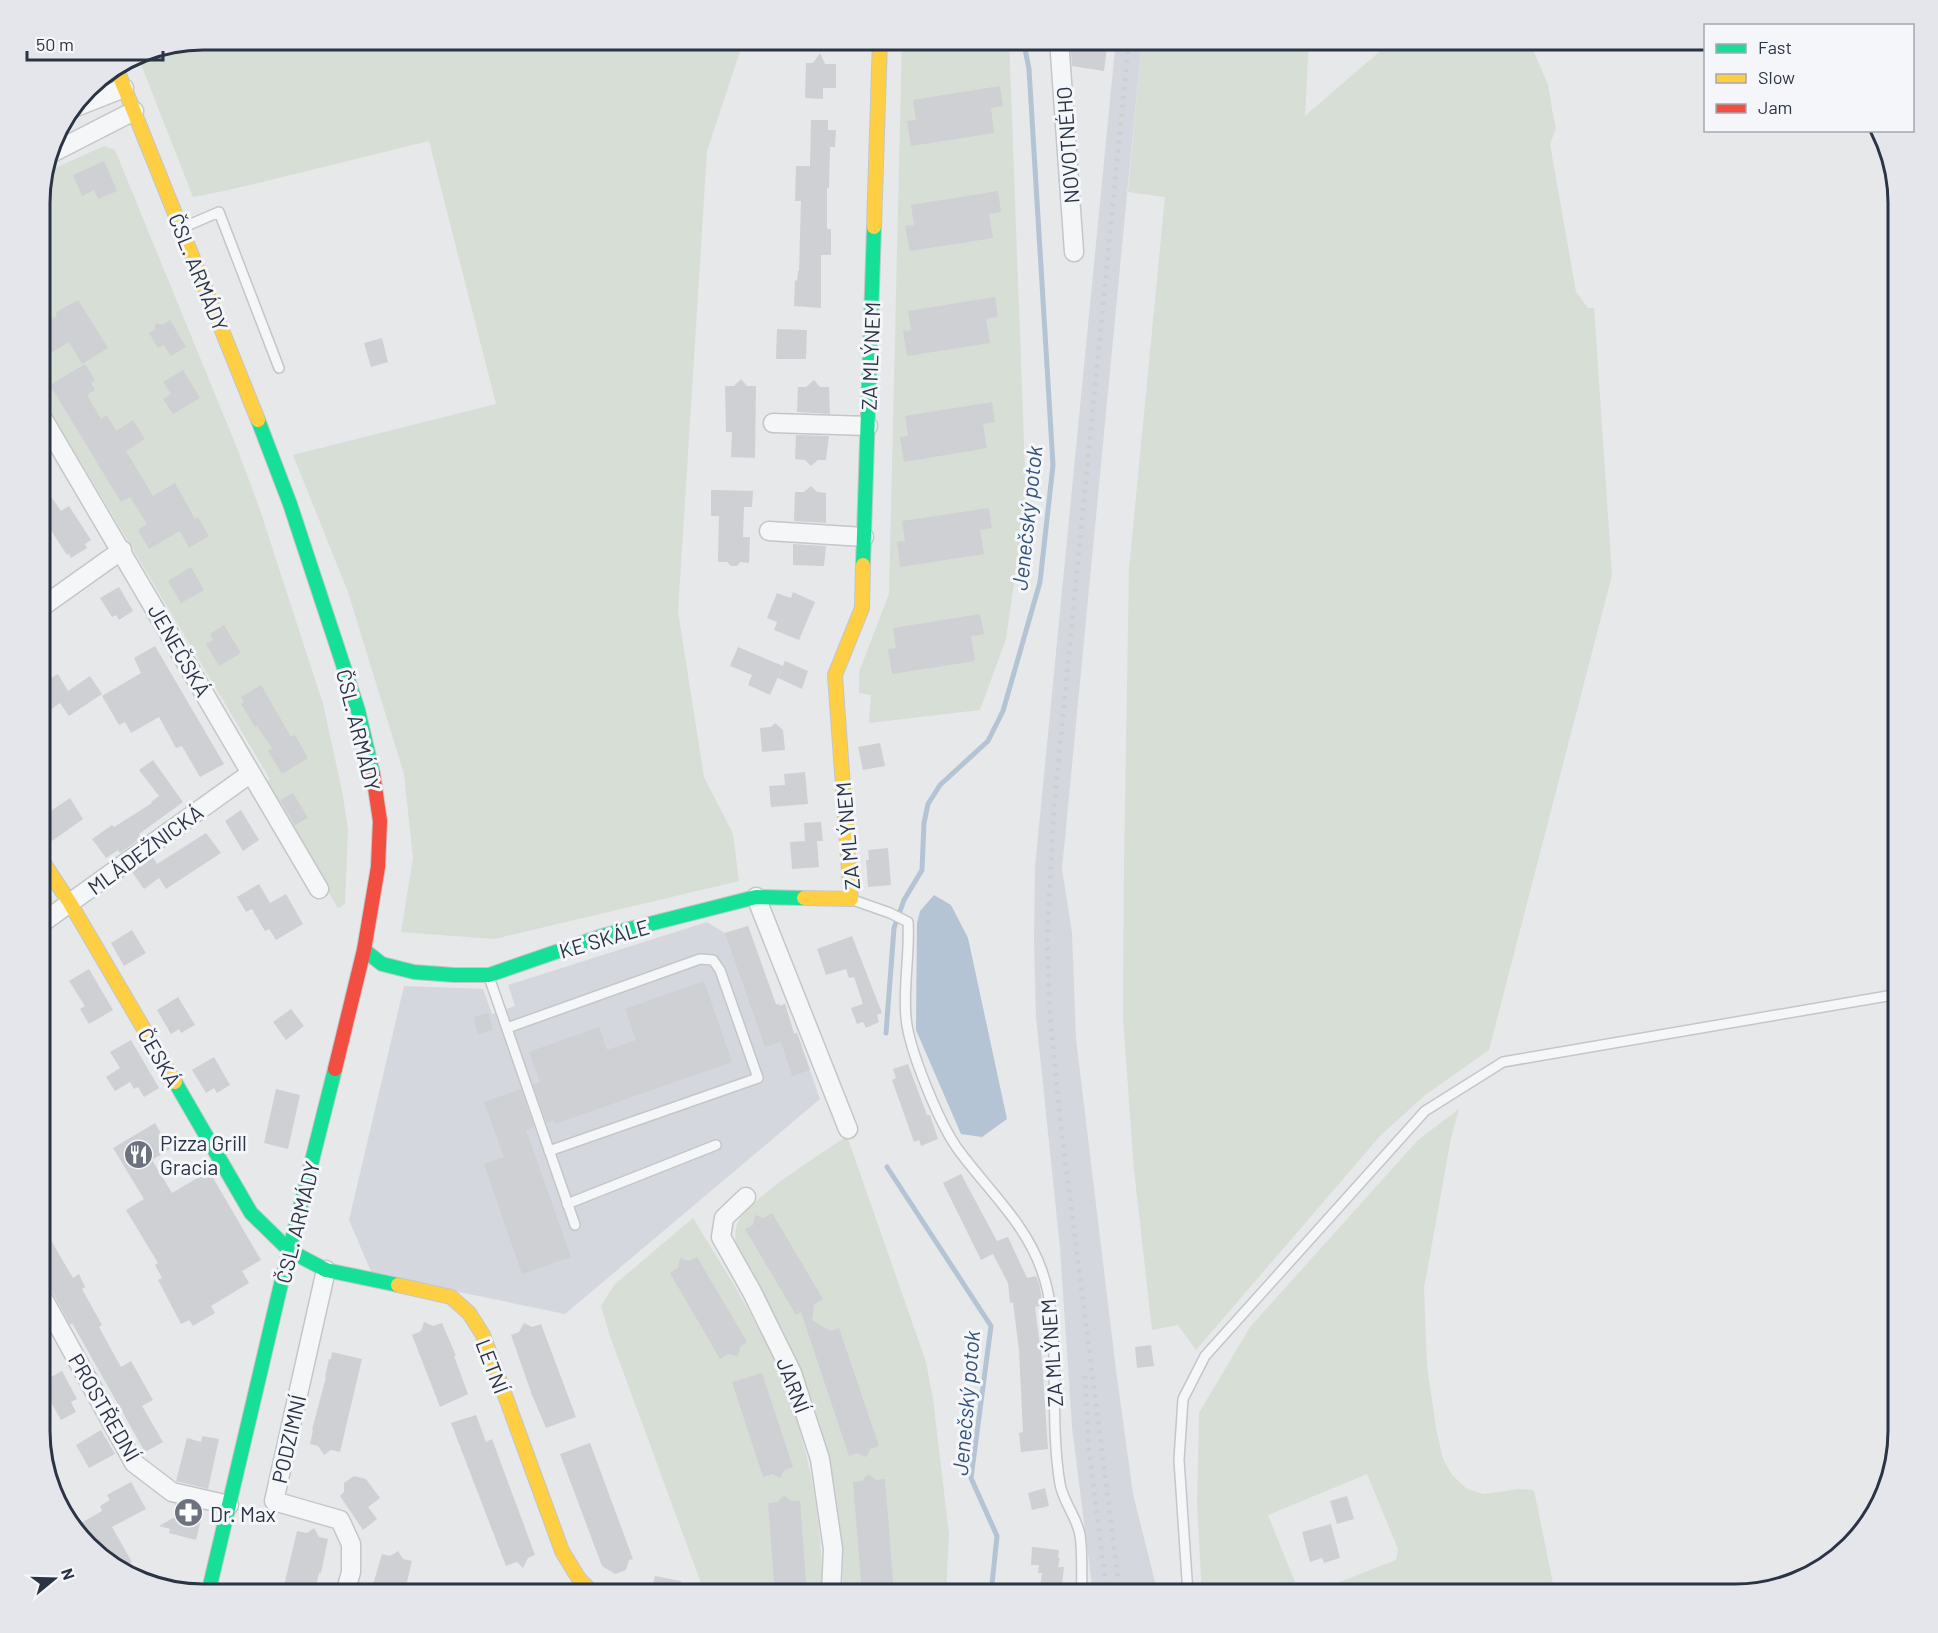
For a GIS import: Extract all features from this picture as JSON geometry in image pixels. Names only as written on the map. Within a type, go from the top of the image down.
[{"type":"street","name":"ZA MLÝNEM","points":[[851,899],[835,675],[862,608],[880,50]]},
{"type":"street","name":"NOVOTNÉHO","points":[[1060,50],[1074,252]]},
{"type":"street","name":"ČSL. ARMÁDY","points":[[119,74],[290,504],[358,710],[371,760],[380,821],[378,867],[364,950],[210,1584]]},
{"type":"street","points":[[88,102],[124,88]]},
{"type":"street","points":[[59,149],[134,111]]},
{"type":"street","points":[[773,423],[868,426]]},
{"type":"street","name":"JENEČSKÁ","points":[[50,430],[319,889]]},
{"type":"street","points":[[769,531],[864,537]]},
{"type":"street","points":[[50,601],[122,550]]},
{"type":"street","name":"MLÁDEŽNICKÁ","points":[[50,918],[251,773]]},
{"type":"street","name":"ČESKÁ","points":[[50,873],[70,903],[251,1213],[290,1251]]},
{"type":"street","points":[[756,897],[848,1129]]},
{"type":"street","name":"KE SKÁLE","points":[[364,950],[382,964],[414,972],[489,975],[602,936],[756,897],[851,899]]},
{"type":"street","name":"JARNÍ","points":[[746,1197],[724,1218],[721,1238],[752,1292],[792,1373],[820,1459],[833,1549],[831,1584]]},
{"type":"street","name":"LETNÍ","points":[[290,1251],[326,1270],[451,1297],[469,1313],[483,1335],[562,1551],[584,1584]]},
{"type":"street","name":"PODZIMNÍ","points":[[326,1270],[274,1501],[340,1520],[351,1544],[351,1572],[348,1584]]},
{"type":"street","name":"PROSTŘEDNÍ","points":[[50,1311],[134,1463],[172,1492],[229,1505]]},
{"type":"lane","points":[[181,228],[219,213],[279,368]]},
{"type":"lane","name":"ZA MLÝNEM","points":[[851,899],[908,922],[906,1017],[909,1035],[930,1094],[958,1151],[1002,1202],[1022,1232],[1041,1269],[1049,1293],[1053,1329],[1056,1444],[1060,1486],[1080,1534],[1082,1584]]},
{"type":"lane","points":[[507,1028],[700,960],[713,960],[720,970],[758,1078],[549,1151]]},
{"type":"lane","points":[[489,975],[575,1225]]},
{"type":"lane","points":[[1187,1584],[1179,1460],[1183,1399],[1205,1356],[1425,1111],[1503,1062],[1888,996]]},
{"type":"lane","points":[[567,1204],[716,1145]]},
{"type":"shaded area","points":[[203,50],[740,50],[707,151],[678,612],[704,777],[733,834],[739,881],[494,939],[401,932],[413,858],[404,774],[348,592],[293,455],[496,404],[429,141],[193,197],[140,63],[173,52]]},
{"type":"shaded area","points":[[902,50],[1009,50],[1026,498],[1006,639],[980,710],[869,723],[871,695],[859,693],[859,672],[889,594]]},
{"type":"shaded area","points":[[1115,50],[1141,50],[1062,869],[1072,933],[1076,1039],[1116,1370],[1133,1494],[1156,1584],[1092,1584],[1072,1427],[1060,1248],[1036,1017],[1035,867]]},
{"type":"shaded area","points":[[1141,50],[1308,50],[1305,116],[1381,50],[1533,50],[1548,85],[1556,128],[1550,144],[1576,292],[1588,308],[1594,308],[1612,575],[1489,1050],[1424,1096],[1380,1136],[1196,1350],[1178,1325],[1152,1330],[1134,1170],[1123,1018],[1129,569],[1165,197],[1128,192]]},
{"type":"shaded area","points":[[104,146],[115,150],[237,448],[259,507],[323,704],[348,829],[345,904],[338,908],[263,784],[270,779],[50,410],[50,193],[53,169]]},
{"type":"shaded area","points":[[707,922],[725,933],[748,926],[776,1004],[780,1006],[785,1004],[820,1099],[565,1314],[372,1274],[349,1220],[404,986],[483,989],[492,1014],[515,1006],[508,985]]},
{"type":"shaded area","points":[[1459,1109],[1451,1138],[1424,1288],[1427,1366],[1443,1459],[1452,1475],[1467,1489],[1484,1494],[1519,1489],[1534,1490],[1553,1584],[1335,1584],[1396,1560],[1398,1549],[1367,1474],[1268,1515],[1295,1582],[1290,1584],[1201,1584],[1197,1505],[1199,1413],[1250,1327],[1418,1140]]},
{"type":"shaded area","points":[[847,1136],[926,1362],[933,1399],[949,1534],[946,1584],[843,1584],[836,1493],[821,1427],[784,1333],[737,1249],[735,1238],[738,1222],[745,1212],[805,1164]]},
{"type":"shaded area","points":[[693,1218],[769,1349],[793,1408],[815,1500],[822,1584],[701,1584],[601,1306],[614,1285]]},
{"type":"water","points":[[934,895],[951,905],[968,938],[1007,1119],[982,1137],[961,1134],[916,1030],[917,923],[920,911]]},
{"type":"building","points":[[1071,50],[1107,50],[1104,71],[1072,66]]},
{"type":"building","points":[[820,53],[825,64],[836,64],[836,88],[823,88],[823,99],[805,98],[806,63],[813,63]]},
{"type":"building","points":[[1000,86],[1003,106],[991,108],[994,133],[911,146],[907,121],[916,120],[913,100]]},
{"type":"building","points":[[811,120],[828,120],[828,130],[836,130],[835,147],[830,147],[829,188],[827,188],[827,229],[831,229],[831,255],[821,255],[821,308],[794,306],[795,280],[797,281],[799,271],[801,201],[795,201],[796,166],[810,166]]},
{"type":"building","points":[[104,161],[117,191],[98,199],[94,190],[82,196],[73,175]]},
{"type":"building","points":[[998,191],[1001,212],[989,214],[993,238],[910,251],[905,226],[914,225],[911,205]]},
{"type":"building","points":[[995,297],[998,317],[986,319],[990,343],[907,356],[903,331],[911,330],[908,311]]},
{"type":"building","points":[[78,300],[108,348],[82,364],[69,342],[50,353],[50,320],[57,316],[56,312]]},
{"type":"building","points":[[170,320],[186,347],[171,356],[164,345],[158,348],[149,333],[154,330],[156,323],[162,325]]},
{"type":"building","points":[[777,329],[807,330],[806,359],[776,359]]},
{"type":"building","points":[[382,338],[388,362],[371,367],[364,343]]},
{"type":"building","points":[[85,364],[95,380],[91,383],[95,390],[87,395],[101,419],[107,415],[116,431],[133,420],[145,439],[126,451],[153,496],[175,483],[195,519],[198,517],[209,536],[189,548],[180,531],[149,549],[138,530],[147,524],[130,497],[121,502],[50,385]]},
{"type":"building","points":[[183,370],[200,398],[173,414],[163,399],[171,394],[163,382]]},
{"type":"building","points":[[741,379],[747,386],[756,386],[755,458],[731,457],[732,432],[726,432],[725,386],[734,386]]},
{"type":"building","points":[[814,380],[820,387],[829,387],[830,414],[797,412],[798,387],[806,387]]},
{"type":"building","points":[[992,402],[995,422],[983,424],[987,448],[904,462],[900,437],[908,436],[905,416]]},
{"type":"building","points":[[796,435],[829,436],[826,460],[818,460],[811,466],[805,460],[795,459]]},
{"type":"building","points":[[811,486],[817,492],[826,493],[826,523],[794,521],[795,492],[804,492]]},
{"type":"building","points":[[711,490],[753,491],[752,507],[744,507],[743,537],[750,537],[749,563],[740,562],[737,566],[731,566],[727,562],[718,562],[719,516],[711,516]]},
{"type":"building","points":[[50,495],[61,511],[69,506],[91,540],[85,544],[87,548],[71,558],[69,554],[67,555],[50,529]]},
{"type":"building","points":[[989,508],[992,528],[980,530],[984,554],[900,567],[897,542],[905,541],[902,521]]},
{"type":"building","points":[[793,544],[826,546],[824,566],[793,565]]},
{"type":"building","points":[[191,567],[204,590],[181,603],[168,581]]},
{"type":"building","points":[[119,587],[133,611],[119,620],[116,615],[112,617],[100,598]]},
{"type":"building","points":[[793,592],[815,602],[799,640],[774,630],[777,622],[767,618],[777,593],[791,598]]},
{"type":"building","points":[[980,614],[984,634],[971,636],[975,661],[892,674],[888,649],[896,648],[893,628]]},
{"type":"building","points":[[224,625],[241,653],[219,666],[206,644],[213,640],[210,634]]},
{"type":"building","points":[[155,646],[224,764],[200,777],[182,746],[176,748],[159,717],[131,733],[125,722],[119,725],[102,696],[141,673],[134,658]]},
{"type":"building","points":[[738,647],[783,666],[770,695],[748,685],[752,675],[730,666]]},
{"type":"building","points":[[785,661],[808,671],[802,689],[778,678]]},
{"type":"building","points":[[58,674],[68,691],[90,676],[102,694],[69,716],[60,703],[50,710],[50,679]]},
{"type":"building","points":[[261,685],[291,737],[295,735],[308,758],[282,774],[268,751],[272,748],[257,726],[255,727],[241,704],[244,702],[241,697]]},
{"type":"building","points":[[775,723],[783,730],[785,750],[762,752],[760,728],[771,727]]},
{"type":"building","points":[[880,743],[885,766],[863,770],[858,747]]},
{"type":"building","points":[[153,760],[183,802],[139,834],[141,838],[120,853],[118,850],[106,858],[92,839],[152,803],[159,796],[139,770]]},
{"type":"building","points":[[805,772],[808,804],[771,807],[769,786],[785,785],[784,774]]},
{"type":"building","points":[[293,793],[308,818],[295,825],[280,800]]},
{"type":"building","points":[[70,798],[83,819],[52,841],[50,812]]},
{"type":"building","points":[[241,810],[259,840],[243,851],[225,821]]},
{"type":"building","points":[[821,822],[823,841],[817,841],[819,867],[792,869],[790,842],[805,841],[804,823]]},
{"type":"building","points":[[206,833],[221,853],[166,889],[159,878],[144,889],[132,872],[153,857],[157,864]]},
{"type":"building","points":[[888,848],[891,885],[868,887],[866,860],[869,860],[868,850]]},
{"type":"building","points":[[259,884],[270,903],[286,894],[303,924],[276,940],[269,929],[265,931],[252,909],[246,912],[237,897]]},
{"type":"building","points":[[748,926],[776,1005],[785,1004],[794,1034],[797,1033],[810,1070],[792,1076],[781,1042],[765,1047],[725,933]]},
{"type":"building","points":[[132,930],[146,953],[124,966],[111,943]]},
{"type":"building","points":[[852,936],[882,1013],[877,1015],[879,1022],[866,1028],[863,1022],[857,1024],[851,1008],[863,1004],[854,977],[849,978],[846,969],[826,975],[817,949]]},
{"type":"building","points":[[89,969],[113,1010],[89,1024],[80,1009],[85,1006],[69,981]]},
{"type":"building","points":[[704,981],[732,1062],[555,1124],[554,1120],[547,1123],[533,1085],[540,1082],[529,1052],[599,1027],[607,1050],[636,1040],[625,1009]]},
{"type":"building","points":[[178,997],[195,1025],[181,1033],[179,1029],[171,1034],[157,1010]]},
{"type":"building","points":[[291,1009],[304,1026],[286,1040],[273,1022]]},
{"type":"building","points":[[488,1013],[493,1030],[478,1034],[473,1017]]},
{"type":"building","points":[[131,1040],[159,1088],[144,1097],[138,1087],[134,1089],[130,1082],[115,1091],[106,1077],[120,1068],[110,1052]]},
{"type":"building","points":[[214,1057],[230,1085],[217,1093],[214,1088],[206,1093],[192,1070]]},
{"type":"building","points":[[908,1064],[938,1139],[921,1146],[919,1140],[914,1142],[892,1080],[896,1078],[893,1069]]},
{"type":"building","points":[[276,1089],[300,1095],[288,1149],[264,1143]]},
{"type":"building","points":[[521,1089],[534,1127],[526,1130],[571,1257],[522,1274],[484,1164],[504,1157],[484,1102]]},
{"type":"building","points":[[155,1123],[170,1149],[152,1160],[172,1193],[209,1171],[261,1260],[242,1271],[249,1283],[211,1306],[215,1313],[193,1326],[189,1320],[181,1324],[158,1280],[162,1278],[155,1265],[158,1263],[126,1210],[144,1199],[113,1148]]},
{"type":"building","points":[[961,1174],[997,1241],[1008,1237],[1027,1278],[1036,1276],[1039,1283],[1043,1305],[1035,1307],[1042,1360],[1048,1449],[1021,1452],[1019,1433],[1023,1432],[1019,1350],[1013,1302],[1010,1303],[1008,1283],[993,1254],[981,1260],[943,1183]]},
{"type":"building","points":[[772,1213],[823,1299],[814,1304],[812,1320],[830,1331],[839,1328],[879,1446],[870,1449],[866,1457],[857,1453],[849,1456],[801,1312],[796,1315],[745,1229],[753,1225],[755,1215],[764,1218]]},
{"type":"building","points":[[50,1239],[73,1278],[79,1274],[85,1287],[82,1289],[102,1325],[99,1327],[121,1367],[131,1361],[153,1400],[142,1406],[163,1442],[145,1452],[72,1323],[70,1325],[50,1288]]},
{"type":"building","points":[[697,1257],[747,1342],[740,1347],[738,1356],[728,1354],[720,1359],[670,1273],[678,1268],[680,1258],[689,1261]]},
{"type":"building","points":[[424,1322],[433,1326],[442,1323],[468,1394],[440,1407],[412,1335],[421,1331]]},
{"type":"building","points":[[524,1323],[532,1327],[541,1324],[576,1417],[546,1428],[511,1335],[519,1332]]},
{"type":"building","points":[[1151,1345],[1154,1366],[1137,1368],[1135,1347]]},
{"type":"building","points":[[332,1352],[362,1359],[340,1452],[331,1450],[324,1455],[318,1446],[310,1444]]},
{"type":"building","points":[[62,1371],[77,1399],[71,1402],[76,1412],[61,1420],[50,1401],[50,1378]]},
{"type":"building","points":[[762,1373],[793,1467],[784,1470],[780,1478],[772,1474],[763,1477],[732,1382]]},
{"type":"building","points":[[476,1415],[486,1442],[492,1439],[535,1555],[528,1558],[523,1568],[517,1562],[506,1566],[451,1423]]},
{"type":"building","points":[[101,1430],[115,1454],[89,1468],[76,1445]]},
{"type":"building","points":[[202,1436],[219,1439],[208,1489],[176,1481],[187,1438],[201,1442]]},
{"type":"building","points":[[590,1443],[633,1559],[629,1560],[626,1570],[615,1574],[602,1566],[560,1454]]},
{"type":"building","points":[[868,1474],[876,1480],[885,1479],[893,1584],[861,1584],[853,1482],[862,1481]]},
{"type":"building","points":[[354,1476],[366,1479],[380,1498],[368,1507],[377,1519],[363,1530],[340,1496],[344,1492],[344,1483]]},
{"type":"building","points":[[131,1482],[146,1509],[112,1527],[132,1562],[128,1564],[94,1539],[81,1523],[102,1511],[100,1506],[110,1500],[107,1495]]},
{"type":"building","points":[[1045,1488],[1049,1506],[1032,1510],[1028,1493]]},
{"type":"building","points":[[784,1495],[791,1501],[800,1501],[806,1584],[774,1584],[768,1503],[778,1502]]},
{"type":"building","points":[[1347,1496],[1354,1519],[1337,1524],[1330,1501]]},
{"type":"building","points":[[175,1504],[203,1511],[196,1540],[169,1533],[170,1529],[159,1526],[180,1514]]},
{"type":"building","points":[[1331,1524],[1340,1558],[1324,1563],[1322,1558],[1310,1562],[1302,1532]]},
{"type":"building","points":[[314,1528],[319,1537],[328,1539],[316,1584],[284,1584],[297,1531],[307,1533]]},
{"type":"building","points":[[1032,1547],[1059,1550],[1058,1567],[1064,1567],[1062,1584],[1040,1584],[1042,1573],[1038,1573],[1039,1565],[1031,1565]]},
{"type":"building","points":[[398,1551],[403,1559],[412,1561],[406,1584],[373,1584],[382,1554],[390,1556]]},
{"type":"building","points":[[655,1576],[681,1581],[680,1584],[653,1584]]},
{"type":"waterway","name":"Jenečský potok","points":[[886,1033],[894,928],[904,900],[922,870],[924,823],[928,804],[940,785],[988,741],[1003,711],[1040,582],[1053,465],[1029,69],[1025,50]]},
{"type":"waterway","name":"Jenečský potok","points":[[887,1167],[991,1326],[971,1478],[997,1536],[992,1584]]},
{"type":"railway","points":[[1119,1584],[1060,1119],[1050,1014],[1047,941],[1054,807],[1128,50]]},
{"type":"railway","points":[[1085,1376],[1089,1451],[1106,1584]]},
{"type":"traffic: fast","points":[[863,565],[874,227]]},
{"type":"traffic: fast","points":[[258,420],[290,504],[358,710],[373,774]]},
{"type":"traffic: fast","points":[[364,950],[382,964],[414,972],[489,975],[602,936],[756,897],[804,898]]},
{"type":"traffic: fast","points":[[210,1584],[281,1284],[335,1069]]},
{"type":"traffic: fast","points":[[175,1082],[251,1213],[290,1251],[326,1270],[398,1285]]},
{"type":"traffic: slow","points":[[874,227],[880,50]]},
{"type":"traffic: slow","points":[[119,74],[258,420]]},
{"type":"traffic: slow","points":[[804,898],[851,899],[835,675],[862,608],[863,565]]},
{"type":"traffic: slow","points":[[50,873],[175,1082]]},
{"type":"traffic: slow","points":[[398,1285],[451,1297],[469,1313],[483,1335],[562,1551],[584,1584]]},
{"type":"traffic: jam","points":[[335,1069],[364,950],[378,867],[380,821],[373,774]]},
{"type":"place","name":"Pizza Grill Gracia","points":[[139,1154]]},
{"type":"place","name":"Dr. Max","points":[[189,1513]]}]
